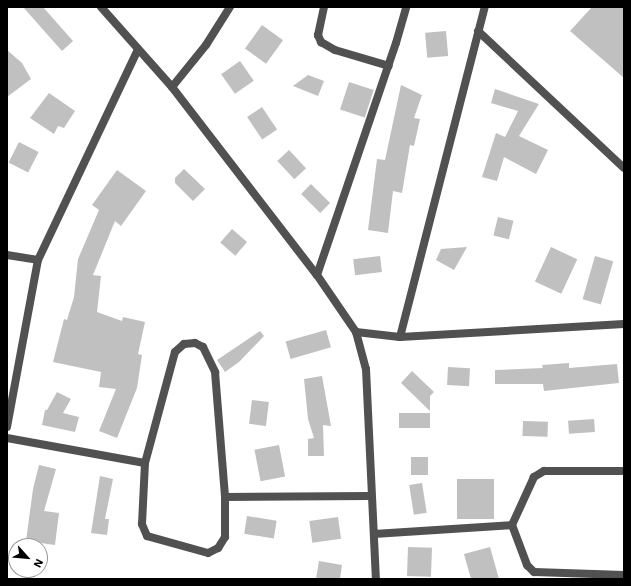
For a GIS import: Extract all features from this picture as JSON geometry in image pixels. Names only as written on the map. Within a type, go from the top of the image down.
[{"type":"street","points":[[101,7],[172,86],[317,275],[356,332],[366,369],[370,496],[374,534],[376,579]]},
{"type":"street","points":[[172,86],[206,45],[230,7]]},
{"type":"street","points":[[324,7],[318,35],[321,42],[335,50],[388,66]]},
{"type":"street","points":[[317,275],[388,66],[406,7]]},
{"type":"street","points":[[400,337],[485,7]]},
{"type":"street","points":[[478,31],[624,168]]},
{"type":"street","points":[[7,427],[38,260],[138,49]]},
{"type":"street","points":[[7,255],[38,260]]},
{"type":"street","points":[[356,332],[400,337],[624,324]]},
{"type":"street","points":[[195,343],[203,347],[215,372],[225,498],[225,537],[218,548],[208,553],[147,536],[142,524],[145,463],[175,352],[184,344],[195,343]]},
{"type":"street","points":[[7,438],[145,463]]},
{"type":"street","points":[[624,471],[544,471],[534,477],[512,525],[527,565],[534,572],[624,575]]},
{"type":"street","points":[[225,498],[370,496]]},
{"type":"street","points":[[374,534],[512,525]]},
{"type":"building","points":[[23,7],[43,7],[73,41],[62,51]]},
{"type":"building","points":[[592,7],[624,7],[624,78],[570,31]]},
{"type":"building","points":[[262,25],[283,40],[266,64],[245,48]]},
{"type":"building","points":[[446,31],[448,56],[427,58],[425,33]]},
{"type":"building","points":[[7,50],[22,63],[31,79],[7,97]]},
{"type":"building","points":[[240,61],[254,81],[235,94],[221,74]]},
{"type":"building","points":[[308,75],[324,81],[318,96],[293,86]]},
{"type":"building","points":[[349,82],[374,90],[365,118],[340,110]]},
{"type":"building","points":[[401,85],[422,95],[414,118],[420,119],[414,146],[410,145],[402,193],[393,191],[388,233],[368,230],[377,159],[385,160]]},
{"type":"building","points":[[495,89],[539,104],[519,136],[548,150],[536,174],[504,157],[497,181],[482,177],[496,133],[505,137],[518,111],[491,103]]},
{"type":"building","points":[[49,93],[75,111],[64,128],[58,126],[54,134],[30,118]]},
{"type":"building","points":[[262,107],[277,129],[262,139],[247,117]]},
{"type":"building","points":[[19,142],[39,152],[28,172],[9,162]]},
{"type":"building","points":[[289,150],[306,168],[294,179],[277,161]]},
{"type":"building","points":[[184,169],[205,189],[193,201],[175,183],[175,178]]},
{"type":"building","points":[[117,170],[146,191],[121,226],[115,221],[93,275],[101,276],[97,312],[122,321],[123,317],[145,322],[138,354],[142,355],[137,388],[117,438],[99,431],[116,389],[99,387],[101,372],[53,362],[64,319],[67,320],[74,297],[78,259],[99,210],[92,205]]},
{"type":"building","points":[[311,184],[330,203],[320,213],[301,194]]},
{"type":"building","points":[[498,217],[514,221],[509,239],[493,235]]},
{"type":"building","points":[[232,229],[247,242],[235,256],[220,243]]},
{"type":"building","points":[[467,247],[454,270],[436,260],[441,249]]},
{"type":"building","points":[[551,247],[577,259],[561,294],[535,281]]},
{"type":"building","points":[[380,256],[382,272],[355,275],[353,259]]},
{"type":"building","points":[[595,256],[613,261],[601,304],[583,299]]},
{"type":"building","points":[[326,330],[331,347],[291,359],[286,342]]},
{"type":"building","points":[[260,331],[264,336],[239,362],[225,372],[217,360]]},
{"type":"building","points":[[569,363],[569,368],[617,364],[619,383],[544,391],[543,384],[495,384],[495,370],[543,368],[542,365]]},
{"type":"building","points":[[448,367],[470,368],[469,386],[447,385]]},
{"type":"building","points":[[412,371],[434,392],[430,396],[430,411],[401,383]]},
{"type":"building","points":[[322,376],[331,426],[323,425],[324,456],[308,456],[308,439],[314,438],[308,419],[304,379]]},
{"type":"building","points":[[57,392],[71,399],[63,413],[79,417],[75,432],[42,425],[45,410],[47,410]]},
{"type":"building","points":[[252,400],[269,402],[266,426],[249,424]]},
{"type":"building","points":[[399,413],[430,413],[430,428],[399,428]]},
{"type":"building","points":[[594,419],[595,432],[569,434],[568,421]]},
{"type":"building","points":[[523,421],[548,422],[547,437],[522,436]]},
{"type":"building","points":[[279,445],[285,476],[261,481],[254,450]]},
{"type":"building","points":[[411,457],[428,457],[428,475],[411,475]]},
{"type":"building","points":[[39,465],[56,469],[44,511],[59,513],[55,545],[48,544],[48,538],[26,538],[33,489]]},
{"type":"building","points":[[100,476],[113,479],[105,519],[109,519],[107,535],[91,533]]},
{"type":"building","points":[[457,479],[494,479],[494,519],[457,519]]},
{"type":"building","points":[[422,483],[427,513],[414,515],[409,485]]},
{"type":"building","points":[[247,516],[277,521],[274,538],[244,534]]},
{"type":"building","points":[[338,517],[341,539],[312,543],[309,521]]},
{"type":"building","points":[[408,547],[432,548],[431,577],[407,576]]},
{"type":"building","points":[[490,547],[499,579],[471,579],[464,554]]},
{"type":"building","points":[[319,561],[342,565],[340,579],[316,579]]}]
